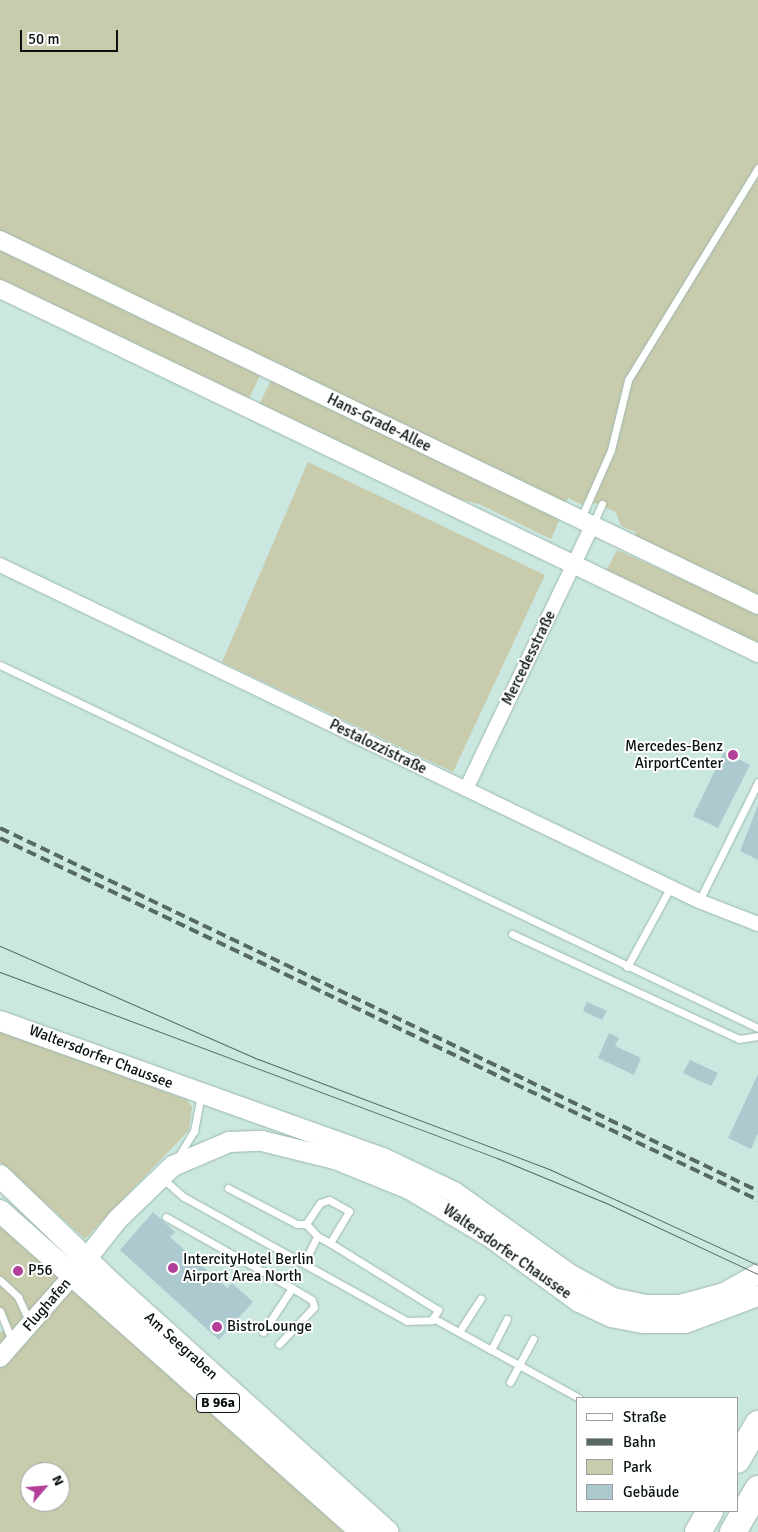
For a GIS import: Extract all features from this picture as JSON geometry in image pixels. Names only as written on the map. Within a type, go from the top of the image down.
[{"type":"highway","points":[[738,1458],[758,1424]]},
{"type":"highway","points":[[733,1532],[757,1483]]},
{"type":"highway","points":[[698,1532],[709,1512]]},
{"type":"main road","name":"Waltersdorfer Chaussee","points":[[0,1021],[47,1035],[201,1096],[341,1142],[419,1174],[488,1213],[571,1275],[613,1298],[646,1305],[680,1305],[724,1293],[758,1274]]},
{"type":"main road","name":"Waltersdorfer Chaussee","points":[[80,1267],[167,1171],[229,1142],[284,1144],[335,1159],[432,1202],[580,1302],[611,1317],[643,1323],[685,1323],[751,1300]]},
{"type":"main road","name":"Am Seegraben","points":[[0,1176],[80,1267],[362,1532]]},
{"type":"main road","name":"Am Seegraben","points":[[0,1211],[80,1267],[388,1532]]},
{"type":"street","name":"Hans-Grade-Allee","points":[[0,240],[758,605]]},
{"type":"street","points":[[0,289],[758,653]]},
{"type":"street","name":"Mercedesstraße","points":[[466,789],[575,565],[586,523]]},
{"type":"street","name":"Pestalozzistraße","points":[[0,565],[670,888],[758,924]]},
{"type":"street","name":"Flughafen","points":[[0,1358],[80,1267]]},
{"type":"lane","points":[[586,523],[611,450],[628,380],[758,168]]},
{"type":"lane","points":[[586,523],[602,504]]},
{"type":"lane","points":[[0,665],[626,967],[758,1028]]},
{"type":"lane","points":[[699,901],[758,782]]},
{"type":"lane","points":[[626,967],[670,888]]},
{"type":"lane","points":[[512,934],[739,1039],[758,1036]]},
{"type":"lane","name":"Waltersdorfer Chaussee","points":[[167,1171],[194,1131],[201,1096]]},
{"type":"lane","points":[[167,1171],[184,1197],[407,1321],[434,1318],[577,1397]]},
{"type":"lane","points":[[228,1188],[297,1224],[306,1224],[317,1236],[438,1310],[434,1318]]},
{"type":"lane","points":[[306,1224],[320,1203],[329,1200],[349,1211],[330,1243]]},
{"type":"lane","points":[[166,1217],[312,1300],[314,1307],[279,1344]]},
{"type":"lane","points":[[304,1264],[317,1236]]},
{"type":"lane","points":[[0,1280],[26,1309],[30,1324]]},
{"type":"lane","points":[[263,1332],[292,1288]]},
{"type":"lane","points":[[459,1332],[481,1298]]},
{"type":"lane","points":[[0,1311],[12,1344]]},
{"type":"lane","points":[[491,1350],[507,1319]]},
{"type":"lane","points":[[510,1382],[533,1340]]},
{"type":"green space","points":[[0,0],[758,0],[758,596],[635,537],[636,532],[621,526],[616,512],[594,503],[587,507],[568,498],[565,503],[0,233]]},
{"type":"green space","points":[[0,248],[261,373],[248,401],[0,282]]},
{"type":"green space","points":[[272,378],[561,516],[551,539],[479,504],[453,498],[259,405]]},
{"type":"green space","points":[[308,462],[545,575],[453,772],[222,662]]},
{"type":"green space","points":[[617,550],[758,613],[758,645],[605,573]]},
{"type":"green space","points":[[0,1030],[187,1100],[192,1107],[189,1130],[85,1239],[0,1162]]},
{"type":"green space","points":[[0,1222],[345,1532],[0,1532],[0,1333],[6,1327],[0,1321]]},
{"type":"building","points":[[724,752],[750,765],[718,828],[693,816]]},
{"type":"building","points":[[758,805],[758,860],[740,851]]},
{"type":"building","points":[[587,1002],[607,1011],[602,1020],[583,1011]]},
{"type":"building","points":[[609,1033],[619,1038],[615,1046],[641,1058],[634,1075],[598,1058]]},
{"type":"building","points":[[690,1060],[718,1073],[711,1086],[683,1073]]},
{"type":"building","points":[[758,1074],[758,1133],[751,1149],[728,1138]]},
{"type":"building","name":"IntercityHotel Berlin Airport Area North","points":[[153,1212],[175,1232],[170,1237],[227,1288],[232,1283],[253,1302],[219,1340],[120,1250]]},
{"type":"tram line","points":[[0,946],[258,1059],[549,1169],[758,1265]]},
{"type":"tram line","points":[[0,972],[497,1158],[604,1202],[758,1274]]},
{"type":"railway","points":[[0,828],[758,1191]]},
{"type":"railway","points":[[0,838],[758,1200]]},
{"type":"place","name":"Mercedes-Benz AirportCenter","points":[[733,755]]},
{"type":"place","name":"IntercityHotel Berlin Airport Area North","points":[[173,1268]]},
{"type":"place","name":"P56","points":[[18,1271]]},
{"type":"place","name":"BistroLounge","points":[[217,1327]]}]
